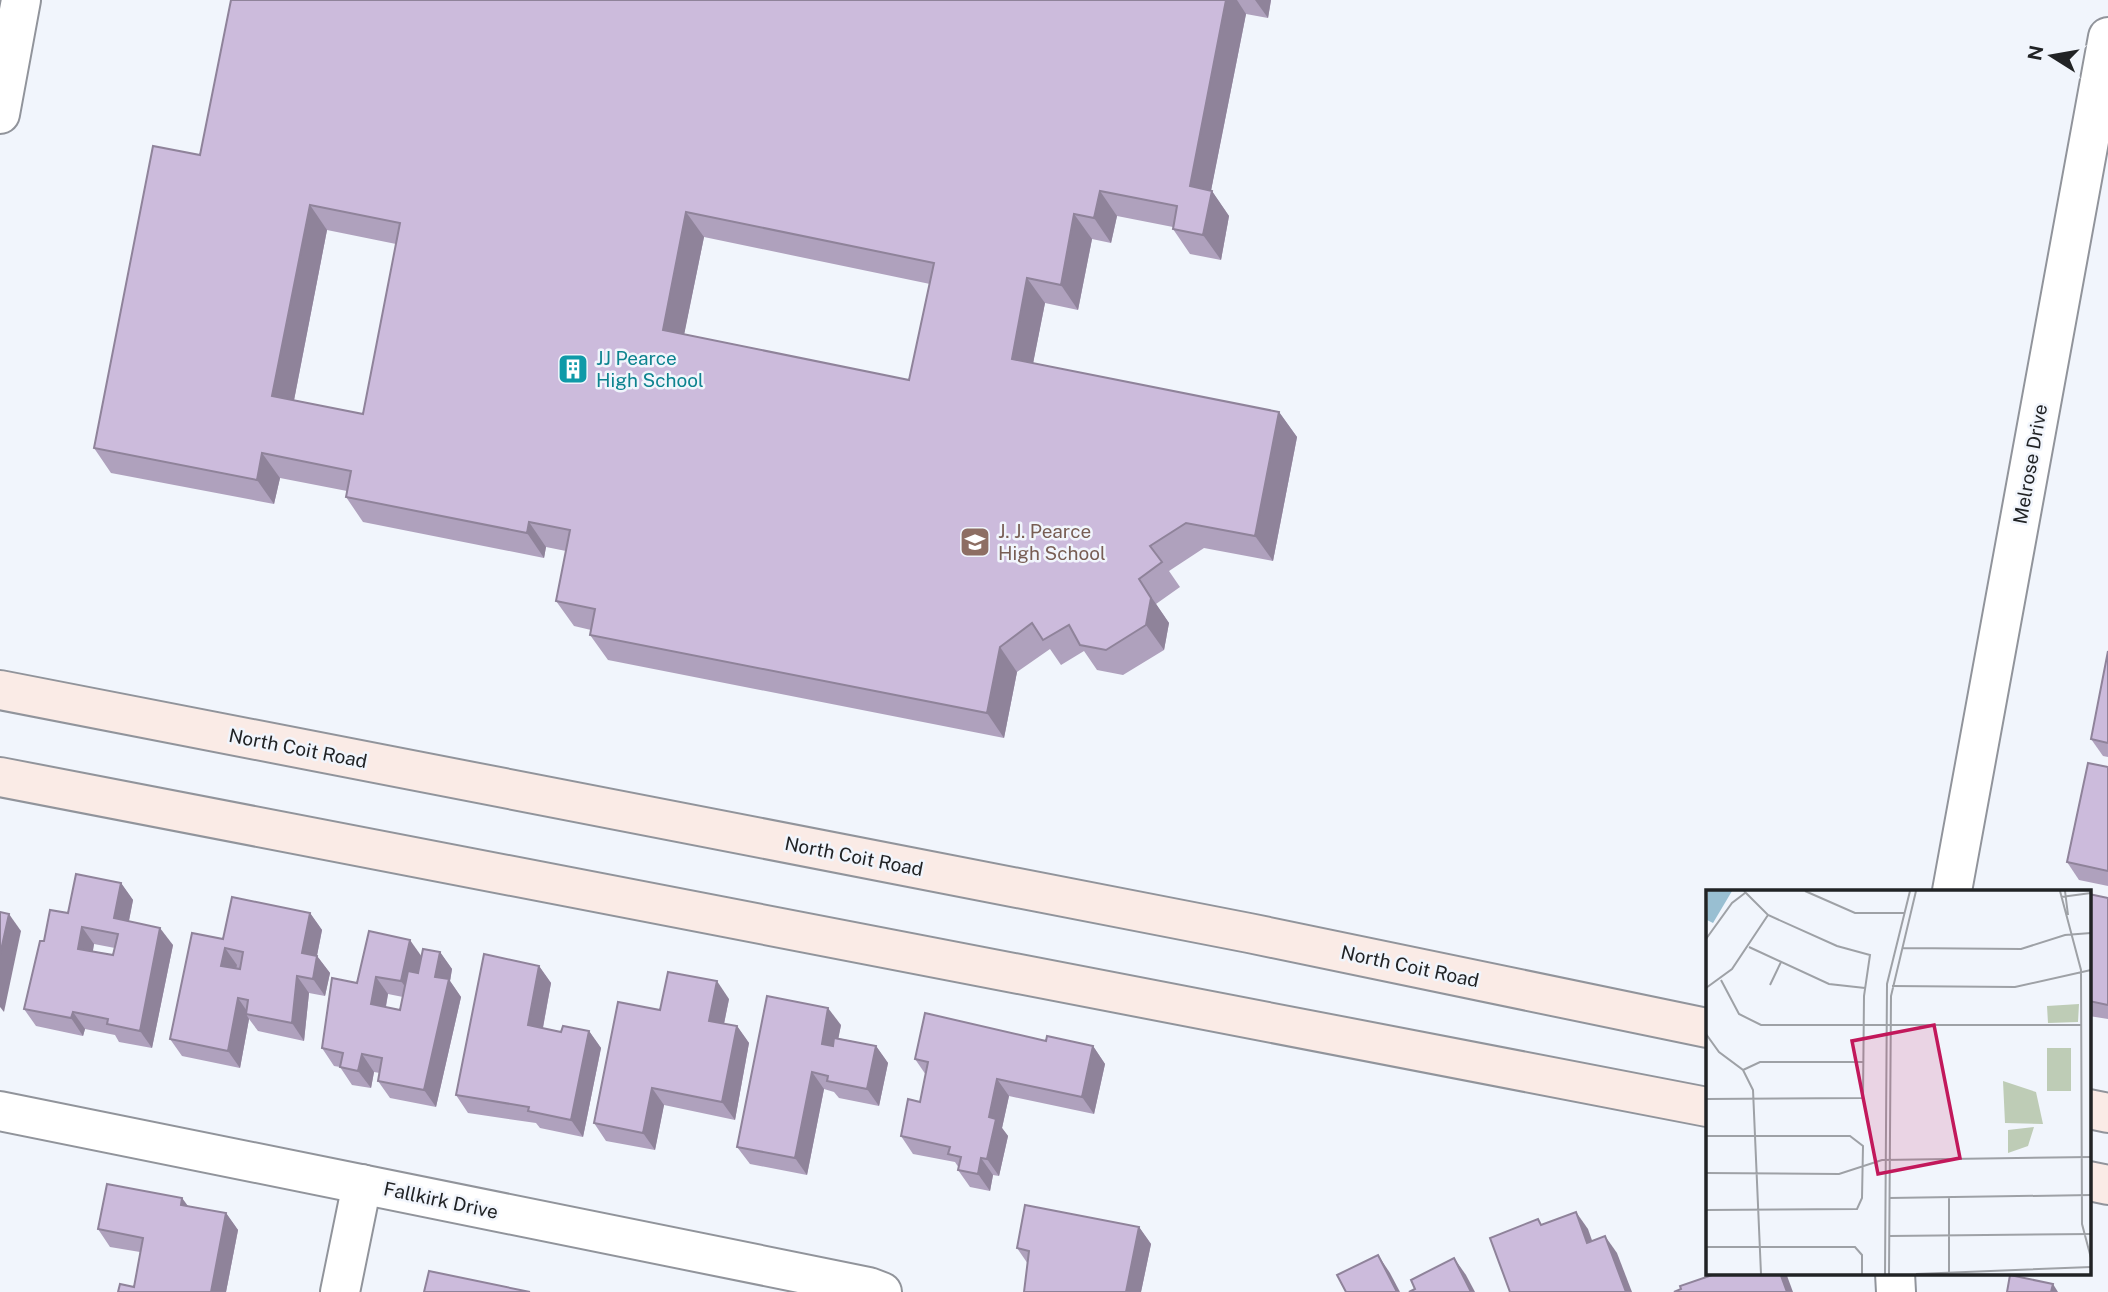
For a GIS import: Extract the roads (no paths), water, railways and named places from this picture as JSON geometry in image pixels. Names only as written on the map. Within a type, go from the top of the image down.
[{"type":"main road","name":"North Coit Road","points":[[0,690],[1249,933],[1706,1028]]},
{"type":"main road","points":[[0,777],[1706,1107]]},
{"type":"main road","points":[[2090,1109],[2108,1113]]},
{"type":"main road","points":[[2090,1181],[2108,1185]]},
{"type":"street","points":[[0,114],[21,0]]},
{"type":"street","name":"Melrose Drive","points":[[1952,890],[2108,37]]},
{"type":"street","name":"Fallkirk Drive","points":[[0,1111],[869,1287],[881,1292]]},
{"type":"street","points":[[340,1292],[362,1184]]},
{"type":"street","points":[[1895,1274],[1896,1292]]},
{"type":"place","name":"JJ Pearce High School","points":[[573,369]]},
{"type":"place","name":"J. J. Pearce High School","points":[[975,542]]}]
